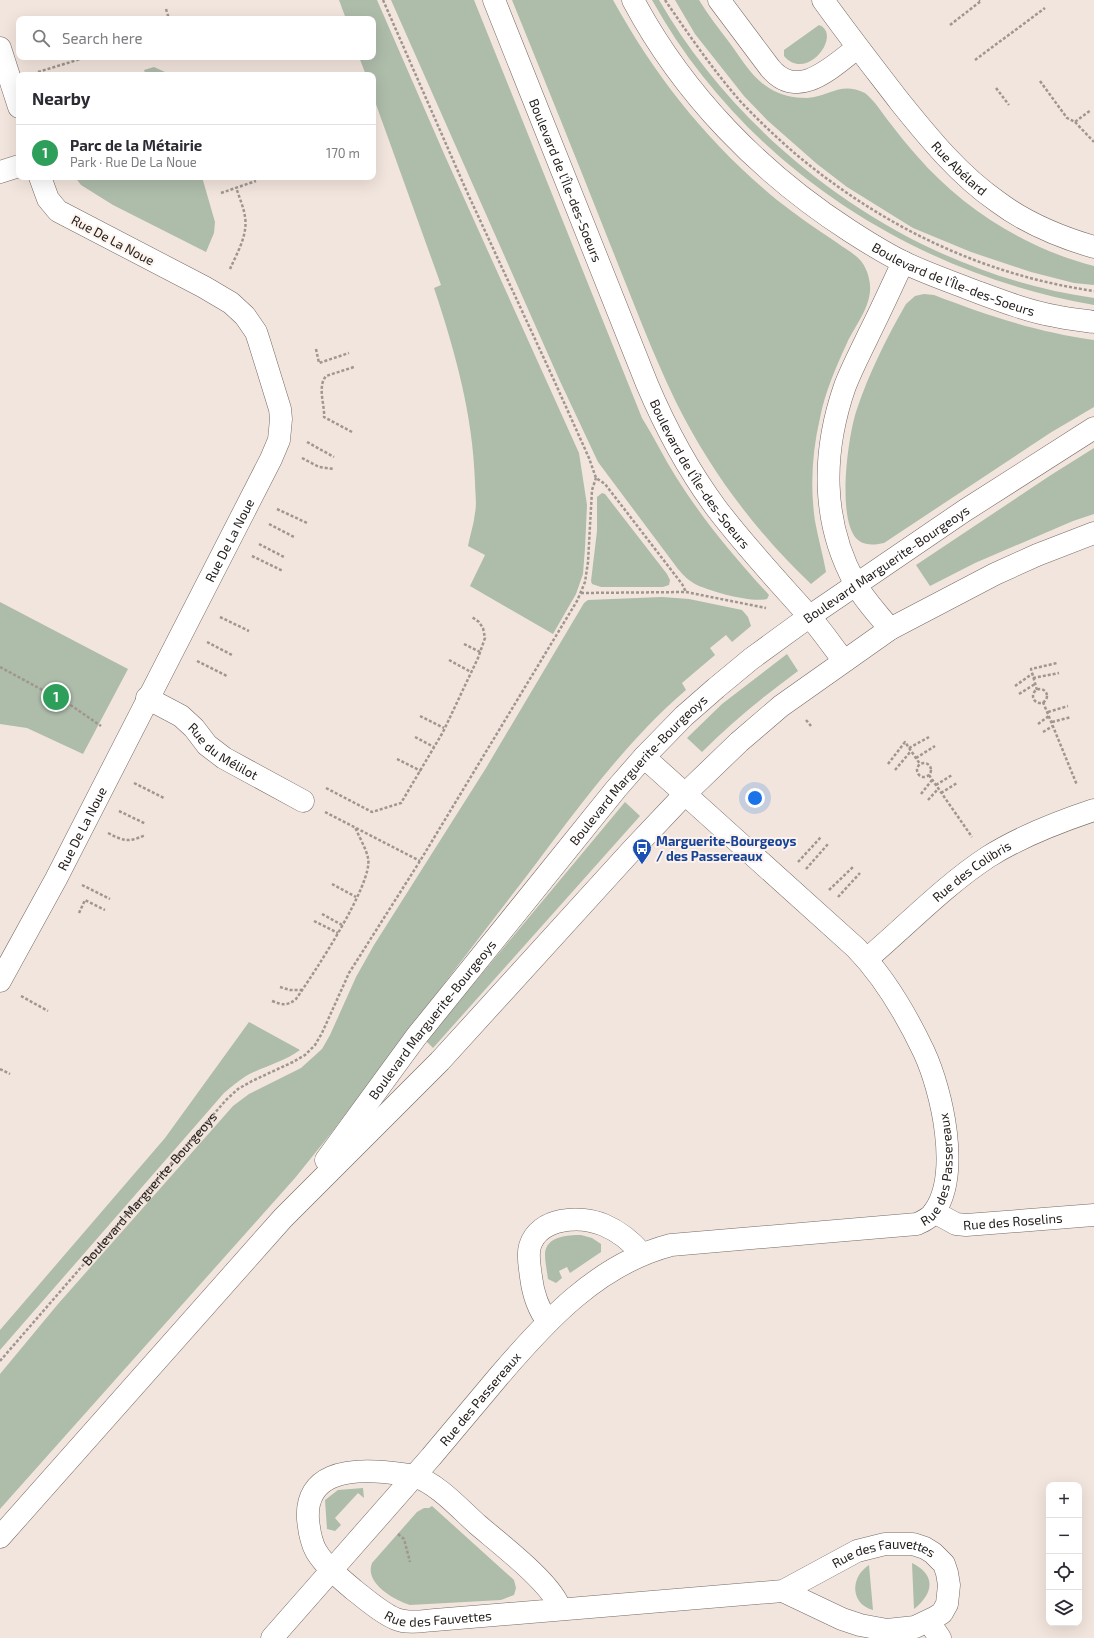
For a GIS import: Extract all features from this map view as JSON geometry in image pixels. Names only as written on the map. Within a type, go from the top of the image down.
[{"type":"street","name":"Boulevard de l'Île-des-Soeurs","points":[[494,0],[623,326],[667,429],[694,476],[717,509],[744,543],[810,616],[844,661]]},
{"type":"street","name":"Boulevard de l'Île-des-Soeurs","points":[[633,0],[669,60],[686,83],[712,113],[775,176],[820,211],[861,238],[903,262],[931,274],[1024,309],[1055,316],[1094,322]]},
{"type":"street","points":[[719,0],[774,73],[786,80],[800,82],[814,79],[858,48]]},
{"type":"street","name":"Rue Abélard","points":[[823,0],[858,48],[928,136],[960,170],[997,202],[1030,222],[1075,242],[1094,247]]},
{"type":"street","points":[[0,48],[16,99]]},
{"type":"street","points":[[0,172],[16,167]]},
{"type":"street","name":"Rue De La Noue","points":[[0,981],[56,879],[147,698],[271,459],[279,440],[281,419],[280,409],[256,332],[239,309],[204,287],[58,211],[48,199],[41,180]]},
{"type":"street","points":[[890,629],[855,584],[838,541],[831,513],[828,488],[828,465],[837,413],[846,385],[903,262]]},
{"type":"street","name":"Boulevard Marguerite-Bourgeoys","points":[[283,1218],[416,1037],[616,789],[644,757],[684,716],[751,659],[855,584],[964,510],[1094,428]]},
{"type":"street","points":[[844,661],[890,629],[995,574],[1037,555],[1094,533]]},
{"type":"street","name":"Boulevard Marguerite-Bourgeoys","points":[[0,1537],[283,1218],[440,1061],[685,794],[722,757],[781,706],[844,661]]},
{"type":"street","name":"Rue du Mélilot","points":[[147,698],[181,716],[194,728],[208,745],[224,758],[312,805]]},
{"type":"street","name":"Rue des Passereaux","points":[[272,1638],[548,1322],[590,1286],[616,1268],[650,1250],[688,1242],[908,1226],[928,1218],[934,1212],[943,1195],[948,1168],[947,1141],[942,1108],[925,1054],[912,1026],[880,975],[867,959],[644,757]]},
{"type":"street","name":"Rue des Colibris","points":[[867,959],[946,889],[989,856],[1020,839],[1066,819],[1094,810]]},
{"type":"street","name":"Rue des Roselins","points":[[934,1212],[956,1224],[966,1225],[1094,1215]]},
{"type":"street","points":[[548,1322],[540,1309],[536,1298],[529,1259],[530,1246],[541,1230],[551,1224],[563,1220],[593,1221],[605,1225],[621,1235],[634,1245],[642,1254]]},
{"type":"street","points":[[332,1570],[316,1551],[310,1538],[308,1502],[317,1487],[330,1477],[352,1472],[370,1471],[414,1476],[426,1481],[446,1497],[534,1575],[554,1595],[560,1608]]},
{"type":"street","name":"Rue des Fauvettes","points":[[332,1570],[375,1606],[397,1620],[420,1621],[560,1608],[783,1591],[851,1554],[867,1548],[885,1544],[913,1544],[925,1548],[940,1558],[947,1573],[949,1585],[947,1604],[935,1630],[915,1627],[895,1629],[867,1627],[842,1619],[783,1591]]},
{"type":"path","points":[[383,0],[467,192],[554,378],[589,458],[596,478],[605,484],[682,584],[686,592]]},
{"type":"path","name":"Boulevard de l'Île-des-Soeurs","points":[[665,0],[707,60],[742,102],[761,122],[792,150],[846,193],[904,229],[967,257],[1028,279],[1094,291]]},
{"type":"path","points":[[950,25],[980,0]]},
{"type":"path","points":[[975,60],[1045,8]]},
{"type":"path","points":[[166,9],[168,16]]},
{"type":"path","points":[[38,72],[77,60]]},
{"type":"path","points":[[1040,82],[1067,118],[1075,122],[1094,142]]},
{"type":"path","points":[[996,88],[1009,105]]},
{"type":"path","points":[[1075,122],[1091,110]]},
{"type":"path","points":[[221,193],[256,181]]},
{"type":"path","points":[[230,269],[242,241],[246,218],[236,187]]},
{"type":"path","points":[[316,349],[319,362],[349,353]]},
{"type":"path","points":[[352,432],[324,417],[324,403],[322,394],[324,379],[326,376],[354,367]]},
{"type":"path","points":[[307,442],[334,457]]},
{"type":"path","points":[[302,458],[319,467],[334,469]]},
{"type":"path","name":"Boulevard Marguerite-Bourgeoys","points":[[0,1361],[226,1100],[238,1089],[252,1081],[305,1055],[315,1044],[325,1028],[349,973],[486,753],[581,593],[585,582],[588,562],[592,490],[596,478]]},
{"type":"path","points":[[277,508],[307,523]]},
{"type":"path","points":[[269,524],[294,537]]},
{"type":"path","points":[[259,544],[284,557]]},
{"type":"path","points":[[252,556],[283,571]]},
{"type":"path","points":[[581,593],[686,592],[770,608]]},
{"type":"path","points":[[220,616],[250,631]]},
{"type":"path","points":[[320,784],[372,812],[401,803],[444,728],[480,652],[485,638],[483,628],[479,622],[472,617]]},
{"type":"path","points":[[208,642],[232,655]]},
{"type":"path","points":[[464,644],[480,652]]},
{"type":"path","points":[[449,660],[471,672]]},
{"type":"path","points":[[197,661],[227,676]]},
{"type":"path","points":[[1037,690],[1030,669],[1057,663]]},
{"type":"path","points":[[0,667],[72,706],[101,726]]},
{"type":"path","points":[[1015,686],[1033,676],[1059,673]]},
{"type":"path","points":[[1019,694],[1035,684]]},
{"type":"path","points":[[1041,689],[1047,693],[1047,699],[1038,703],[1033,698],[1034,693],[1037,690],[1041,689]]},
{"type":"path","points":[[1043,702],[1077,785]]},
{"type":"path","points":[[1048,712],[1068,706]]},
{"type":"path","points":[[420,716],[444,728]]},
{"type":"path","points":[[1038,724],[1049,716]]},
{"type":"path","points":[[1052,722],[1070,717]]},
{"type":"path","points":[[1043,732],[1053,726]]},
{"type":"path","points":[[415,737],[434,747]]},
{"type":"path","points":[[895,770],[910,750],[929,737]]},
{"type":"path","points":[[888,764],[905,742],[920,764]]},
{"type":"path","points":[[916,758],[935,746]]},
{"type":"path","points":[[397,758],[420,771]]},
{"type":"path","points":[[920,764],[927,763],[930,766],[931,771],[929,775],[932,780],[976,842]]},
{"type":"path","points":[[920,764],[917,770],[918,775],[922,777],[929,775]]},
{"type":"path","points":[[936,785],[952,775]]},
{"type":"path","points":[[921,794],[932,780]]},
{"type":"path","points":[[134,782],[164,798]]},
{"type":"path","points":[[941,793],[957,783]]},
{"type":"path","points":[[928,800],[938,788]]},
{"type":"path","points":[[312,805],[420,861]]},
{"type":"path","points":[[119,811],[146,824]]},
{"type":"path","points":[[272,1001],[284,1005],[291,1003],[302,990],[329,950],[356,897],[368,869],[369,858],[355,827]]},
{"type":"path","points":[[107,833],[126,841],[132,841],[144,835]]},
{"type":"path","points":[[798,862],[821,838]]},
{"type":"path","points":[[805,869],[828,844]]},
{"type":"path","points":[[829,890],[853,867]]},
{"type":"path","points":[[838,897],[860,873]]},
{"type":"path","points":[[81,884],[110,899]]},
{"type":"path","points":[[332,884],[356,897]]},
{"type":"path","points":[[79,912],[85,900],[105,910]]},
{"type":"path","points":[[322,914],[342,925]]},
{"type":"path","points":[[314,921],[338,933]]},
{"type":"path","points":[[280,987],[290,990],[302,990]]},
{"type":"path","points":[[21,996],[48,1011]]},
{"type":"path","points":[[0,1069],[10,1074]]},
{"type":"path","points":[[404,1539],[410,1562]]},
{"type":"green space","points":[[339,0],[377,0],[445,156],[579,453],[587,505],[583,574],[576,594],[553,634],[470,586],[485,555],[468,546],[476,505],[474,457],[462,384],[449,335],[434,288],[441,285],[376,104],[376,72],[365,72],[360,60],[376,60],[376,16],[345,16]]},
{"type":"green space","points":[[391,0],[474,0],[642,418],[686,493],[720,538],[769,595],[767,599],[760,600],[742,598],[722,594],[704,588],[689,580],[678,569],[598,462],[559,379]]},
{"type":"green space","points":[[512,0],[613,0],[647,56],[666,83],[685,108],[728,156],[777,200],[806,222],[852,253],[865,267],[869,277],[870,288],[867,304],[847,343],[831,380],[822,408],[817,431],[812,482],[813,508],[826,572],[811,584],[790,564],[752,521],[718,475],[688,426],[641,323]]},
{"type":"green space","points":[[652,0],[659,0],[696,56],[740,108],[789,156],[844,198],[902,234],[964,263],[1028,284],[1094,298],[1094,305],[1026,289],[961,267],[898,238],[838,202],[784,160],[734,112],[690,59]]},
{"type":"green space","points":[[675,0],[699,0],[757,79],[778,93],[792,97],[807,98],[849,88],[865,93],[875,103],[917,156],[955,193],[976,210],[1021,238],[1069,259],[1094,266],[1094,285],[1074,283],[1031,272],[971,252],[913,228],[847,187],[817,164],[767,120],[744,96],[695,34]]},
{"type":"green space","points":[[819,25],[825,30],[827,37],[825,46],[819,54],[812,60],[803,64],[793,63],[784,56],[784,50]]},
{"type":"green space","points":[[154,67],[165,72],[145,72],[144,70]]},
{"type":"green space","points":[[77,180],[203,180],[215,222],[214,233],[206,252],[113,205],[81,185]]},
{"type":"green space","points":[[924,294],[934,295],[974,310],[1032,328],[1094,340],[1094,407],[1050,433],[884,543],[874,545],[867,544],[858,540],[851,530],[847,515],[846,477],[850,437],[857,409],[885,342],[906,304],[915,296]]},
{"type":"green space","points":[[1094,448],[1094,514],[1073,521],[975,563],[930,586],[916,565]]},
{"type":"green space","points":[[602,493],[605,494],[667,574],[670,580],[669,585],[663,587],[601,587],[592,584],[591,581],[597,531],[597,497]]},
{"type":"green space","points":[[662,597],[689,599],[742,610],[748,617],[751,626],[732,642],[726,635],[710,648],[715,655],[682,683],[686,690],[663,711],[619,757],[579,806],[332,1132],[295,1178],[0,1509],[0,1374],[58,1304],[233,1106],[249,1094],[301,1068],[322,1049],[330,1035],[356,977],[374,945],[486,768],[584,603],[588,600]]},
{"type":"green space","points":[[0,602],[128,669],[83,754],[27,728],[0,724]]},
{"type":"green space","points":[[787,654],[798,671],[748,710],[702,752],[687,738],[722,704]]},
{"type":"green space","points":[[625,802],[640,816],[433,1048],[426,1041]]},
{"type":"green space","points":[[249,1022],[300,1050],[287,1058],[246,1076],[224,1093],[0,1350],[0,1330],[165,1138]]},
{"type":"green space","points":[[581,1235],[592,1238],[601,1244],[601,1252],[570,1273],[567,1267],[559,1271],[562,1278],[556,1283],[548,1279],[545,1254],[549,1243],[564,1236]]},
{"type":"green space","points":[[363,1488],[364,1498],[358,1493],[335,1518],[341,1525],[335,1531],[327,1529],[325,1500],[338,1490]]},
{"type":"green space","points":[[432,1506],[514,1580],[516,1588],[514,1595],[501,1600],[410,1605],[403,1603],[389,1595],[376,1584],[372,1577],[372,1563],[417,1512]]},
{"type":"green space","points":[[912,1563],[925,1573],[930,1584],[926,1597],[914,1609]]},
{"type":"green space","points":[[869,1565],[873,1610],[865,1607],[860,1602],[855,1590],[858,1576]]},
{"type":"place","name":"Parc de la Métairie","points":[[56,697]]},
{"type":"place","name":"Marguerite-Bourgeoys / des Passereaux","points":[[642,865]]}]
